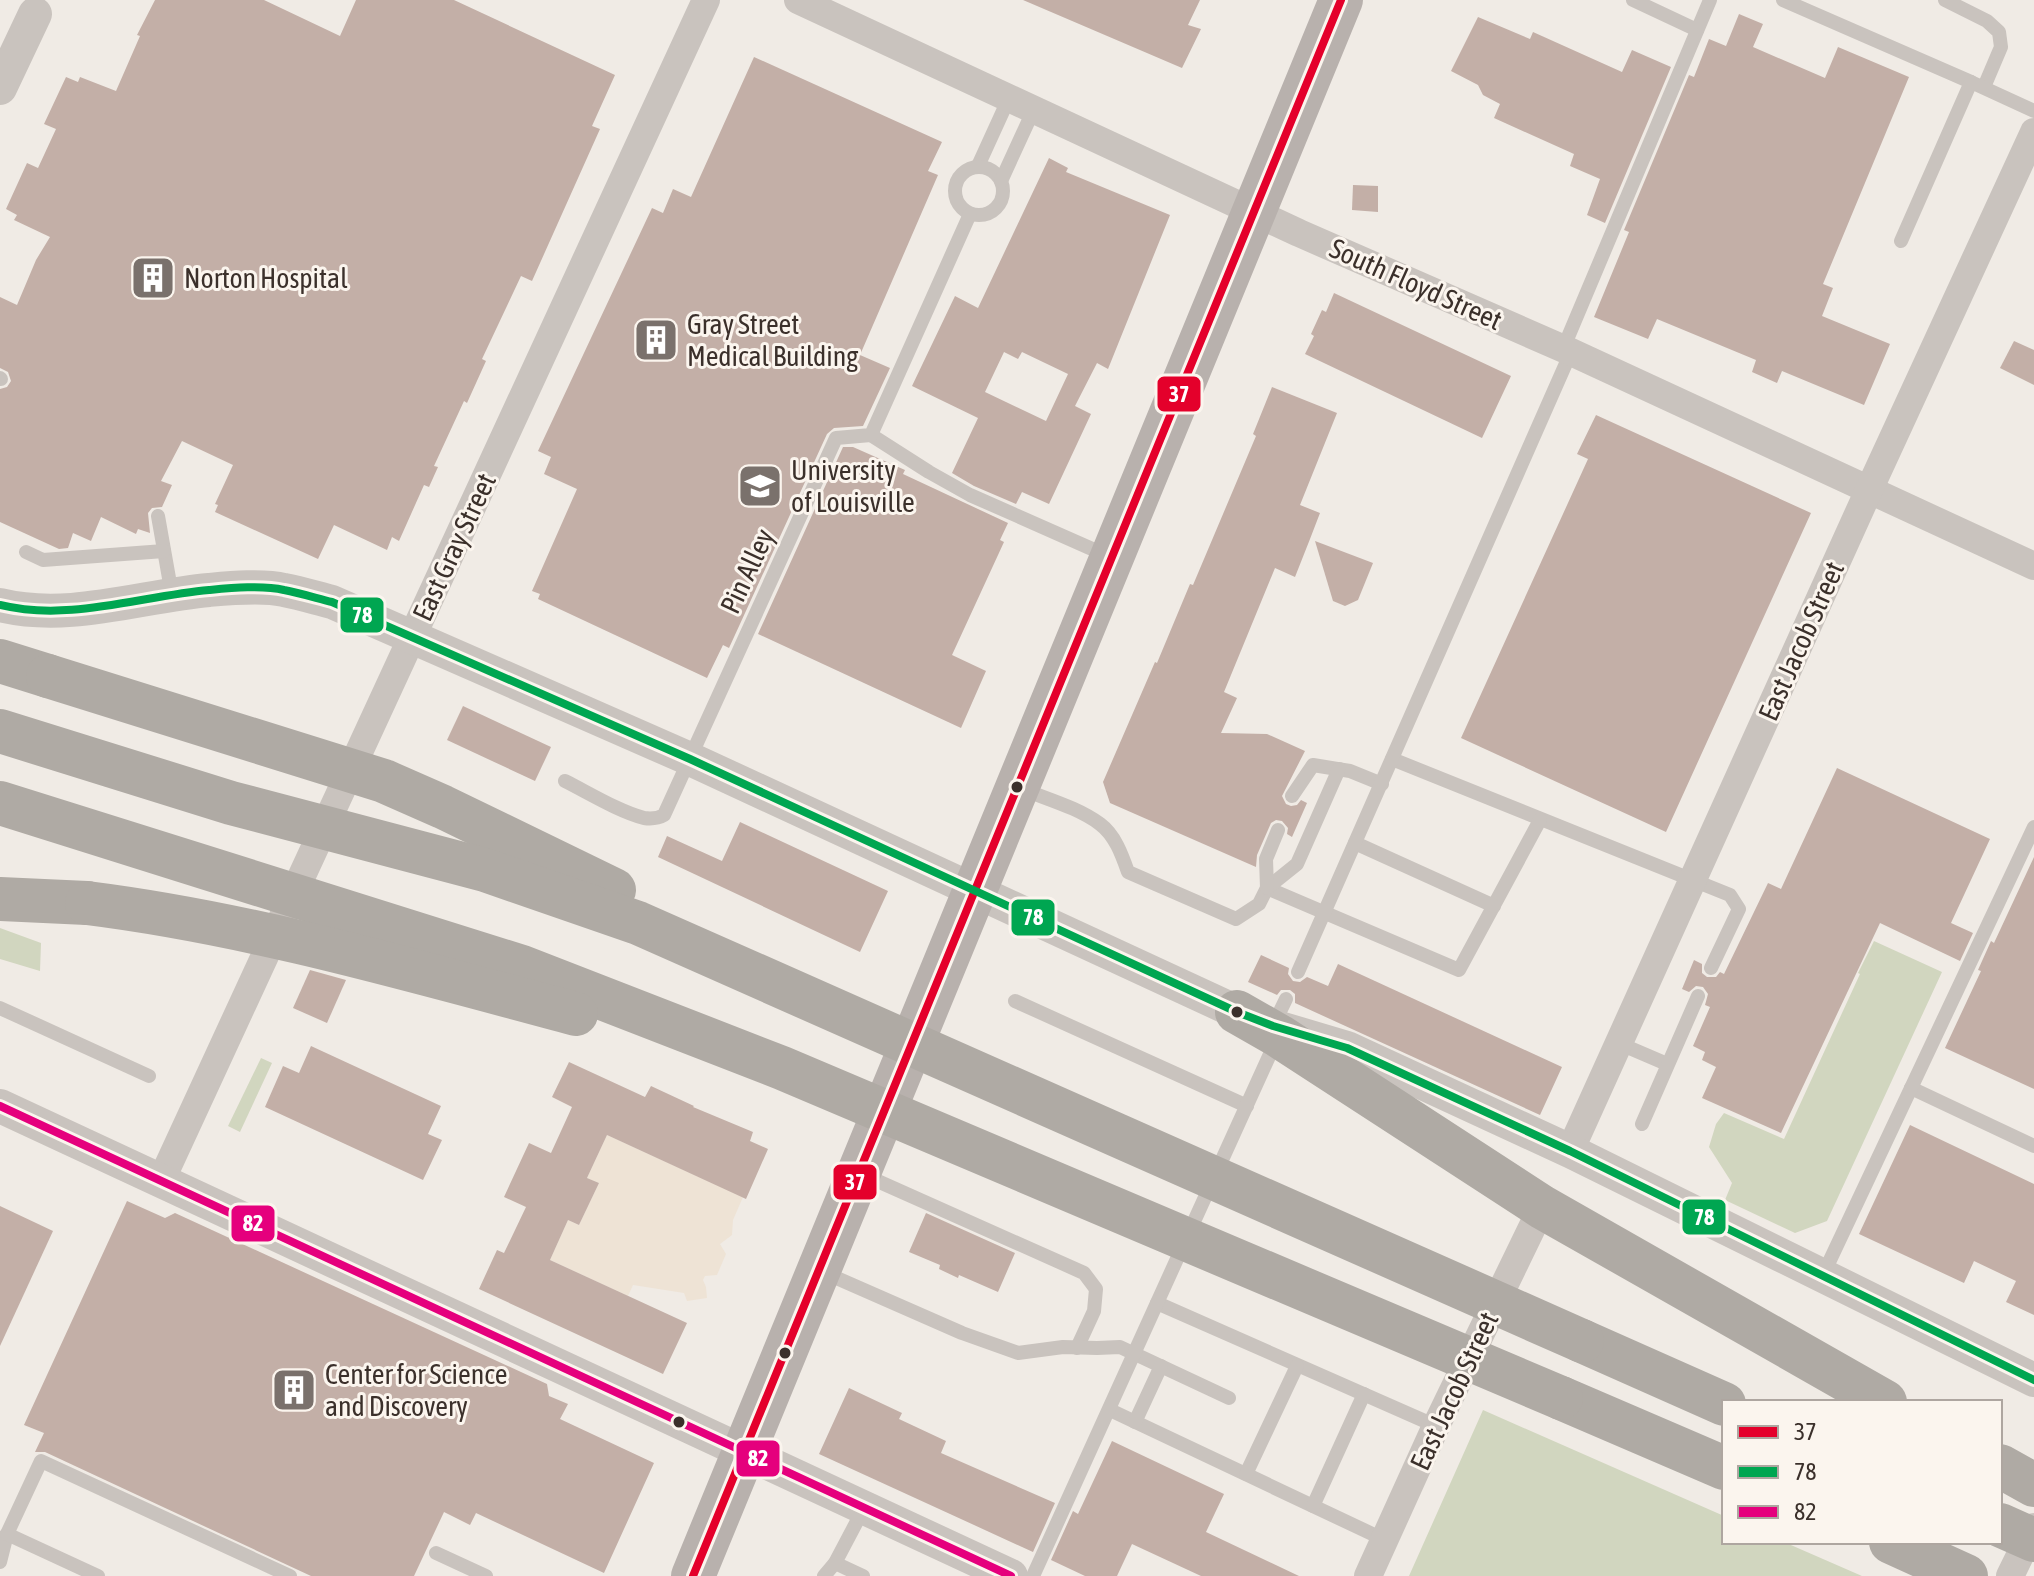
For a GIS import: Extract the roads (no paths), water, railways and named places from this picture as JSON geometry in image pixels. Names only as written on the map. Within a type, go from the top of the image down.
[{"type":"highway","points":[[0,661],[384,781],[579,872],[864,1023]]},
{"type":"highway","points":[[0,731],[231,803],[485,870],[638,923],[1722,1403]]},
{"type":"highway","points":[[0,803],[522,967],[782,1068],[1722,1467]]},
{"type":"highway","points":[[0,899],[87,903],[241,928],[782,1068]]},
{"type":"highway","points":[[1269,1018],[1542,1207],[1881,1400]]},
{"type":"highway","points":[[2002,1467],[2034,1485]]},
{"type":"highway","points":[[2002,1526],[2034,1540]]},
{"type":"highway","points":[[1904,1548],[1966,1576]]},
{"type":"main road","points":[[693,1576],[1341,0]]},
{"type":"street","name":"East Gray Street","points":[[161,1181],[706,0]]},
{"type":"street","name":"South Floyd Street","points":[[798,0],[1254,212],[1567,350],[2034,566]]},
{"type":"street","points":[[0,88],[35,14]]},
{"type":"street","name":"East Jacob Street","points":[[1570,1151],[2034,132]]},
{"type":"street","points":[[0,605],[35,610],[68,610],[210,590],[281,589],[332,602],[690,759],[974,891],[1269,1018],[1347,1048],[1570,1151],[2034,1380]]},
{"type":"street","points":[[0,1106],[1011,1576]]},
{"type":"street","name":"East Jacob Street","points":[[1368,1576],[1436,1426],[1542,1207]]},
{"type":"street","points":[[2010,1576],[2034,1527]]},
{"type":"lane","points":[[1633,0],[1697,30]]},
{"type":"lane","points":[[1298,972],[1382,784],[1567,350],[1710,0]]},
{"type":"lane","points":[[1783,0],[2034,111]]},
{"type":"lane","points":[[1901,241],[1977,85],[2001,47],[1999,32],[1987,21],[1945,0]]},
{"type":"lane","points":[[978,166],[1022,104]]},
{"type":"lane","points":[[1001,181],[1022,104]]},
{"type":"lane","points":[[969,168],[988,168],[1001,181],[1004,190],[1002,200],[989,213],[980,216],[970,214],[956,201],[956,182],[969,168]]},
{"type":"lane","points":[[970,214],[871,435],[970,495],[1112,558]]},
{"type":"lane","name":"Pin Alley","points":[[690,759],[836,438],[871,435]]},
{"type":"lane","points":[[158,516],[172,595]]},
{"type":"lane","points":[[26,552],[43,560],[164,551]]},
{"type":"lane","points":[[565,781],[635,814],[658,818],[664,815],[690,759]]},
{"type":"lane","points":[[1392,759],[1730,895],[1739,909],[1711,968]]},
{"type":"lane","points":[[1292,796],[1313,765],[1350,771],[1382,784]]},
{"type":"lane","points":[[1017,787],[1102,825],[1121,851],[1128,872],[1236,919],[1259,904],[1267,888],[1297,864],[1339,769]]},
{"type":"lane","points":[[1267,888],[1459,970],[1540,820]]},
{"type":"lane","points":[[1822,1275],[2034,827]]},
{"type":"lane","points":[[1267,888],[1266,859],[1278,830]]},
{"type":"lane","points":[[1355,843],[1494,906]]},
{"type":"lane","points":[[1642,1124],[1698,996]]},
{"type":"lane","points":[[1015,1001],[1247,1106]]},
{"type":"lane","points":[[0,1008],[149,1076]]},
{"type":"lane","points":[[1033,1576],[1247,1106],[1269,1018]]},
{"type":"lane","points":[[1618,1043],[1667,1064]]},
{"type":"lane","points":[[1911,1088],[2034,1146]]},
{"type":"lane","points":[[858,1173],[1084,1273],[1096,1289],[1094,1311],[1077,1348]]},
{"type":"lane","points":[[819,1271],[962,1333],[1018,1353],[1063,1347],[1120,1347],[1229,1398]]},
{"type":"lane","points":[[1157,1303],[1436,1426]]},
{"type":"lane","points":[[1135,1422],[1161,1366]]},
{"type":"lane","points":[[1246,1474],[1297,1366]]},
{"type":"lane","points":[[1313,1506],[1364,1394]]},
{"type":"lane","points":[[1110,1410],[1385,1540]]},
{"type":"lane","points":[[0,1562],[4,1538],[41,1461],[290,1576]]},
{"type":"lane","points":[[824,1576],[835,1563],[864,1508]]},
{"type":"lane","points":[[4,1538],[98,1576]]},
{"type":"lane","points":[[436,1553],[486,1576]]},
{"type":"lane","points":[[835,1563],[863,1576]]},
{"type":"place","name":"Norton Hospital","points":[[153,278]]},
{"type":"place","name":"Gray Street Medical Building","points":[[656,340]]},
{"type":"place","name":"University of Louisville","points":[[760,486]]},
{"type":"place","name":"Center for Science and Discovery","points":[[294,1390]]}]
